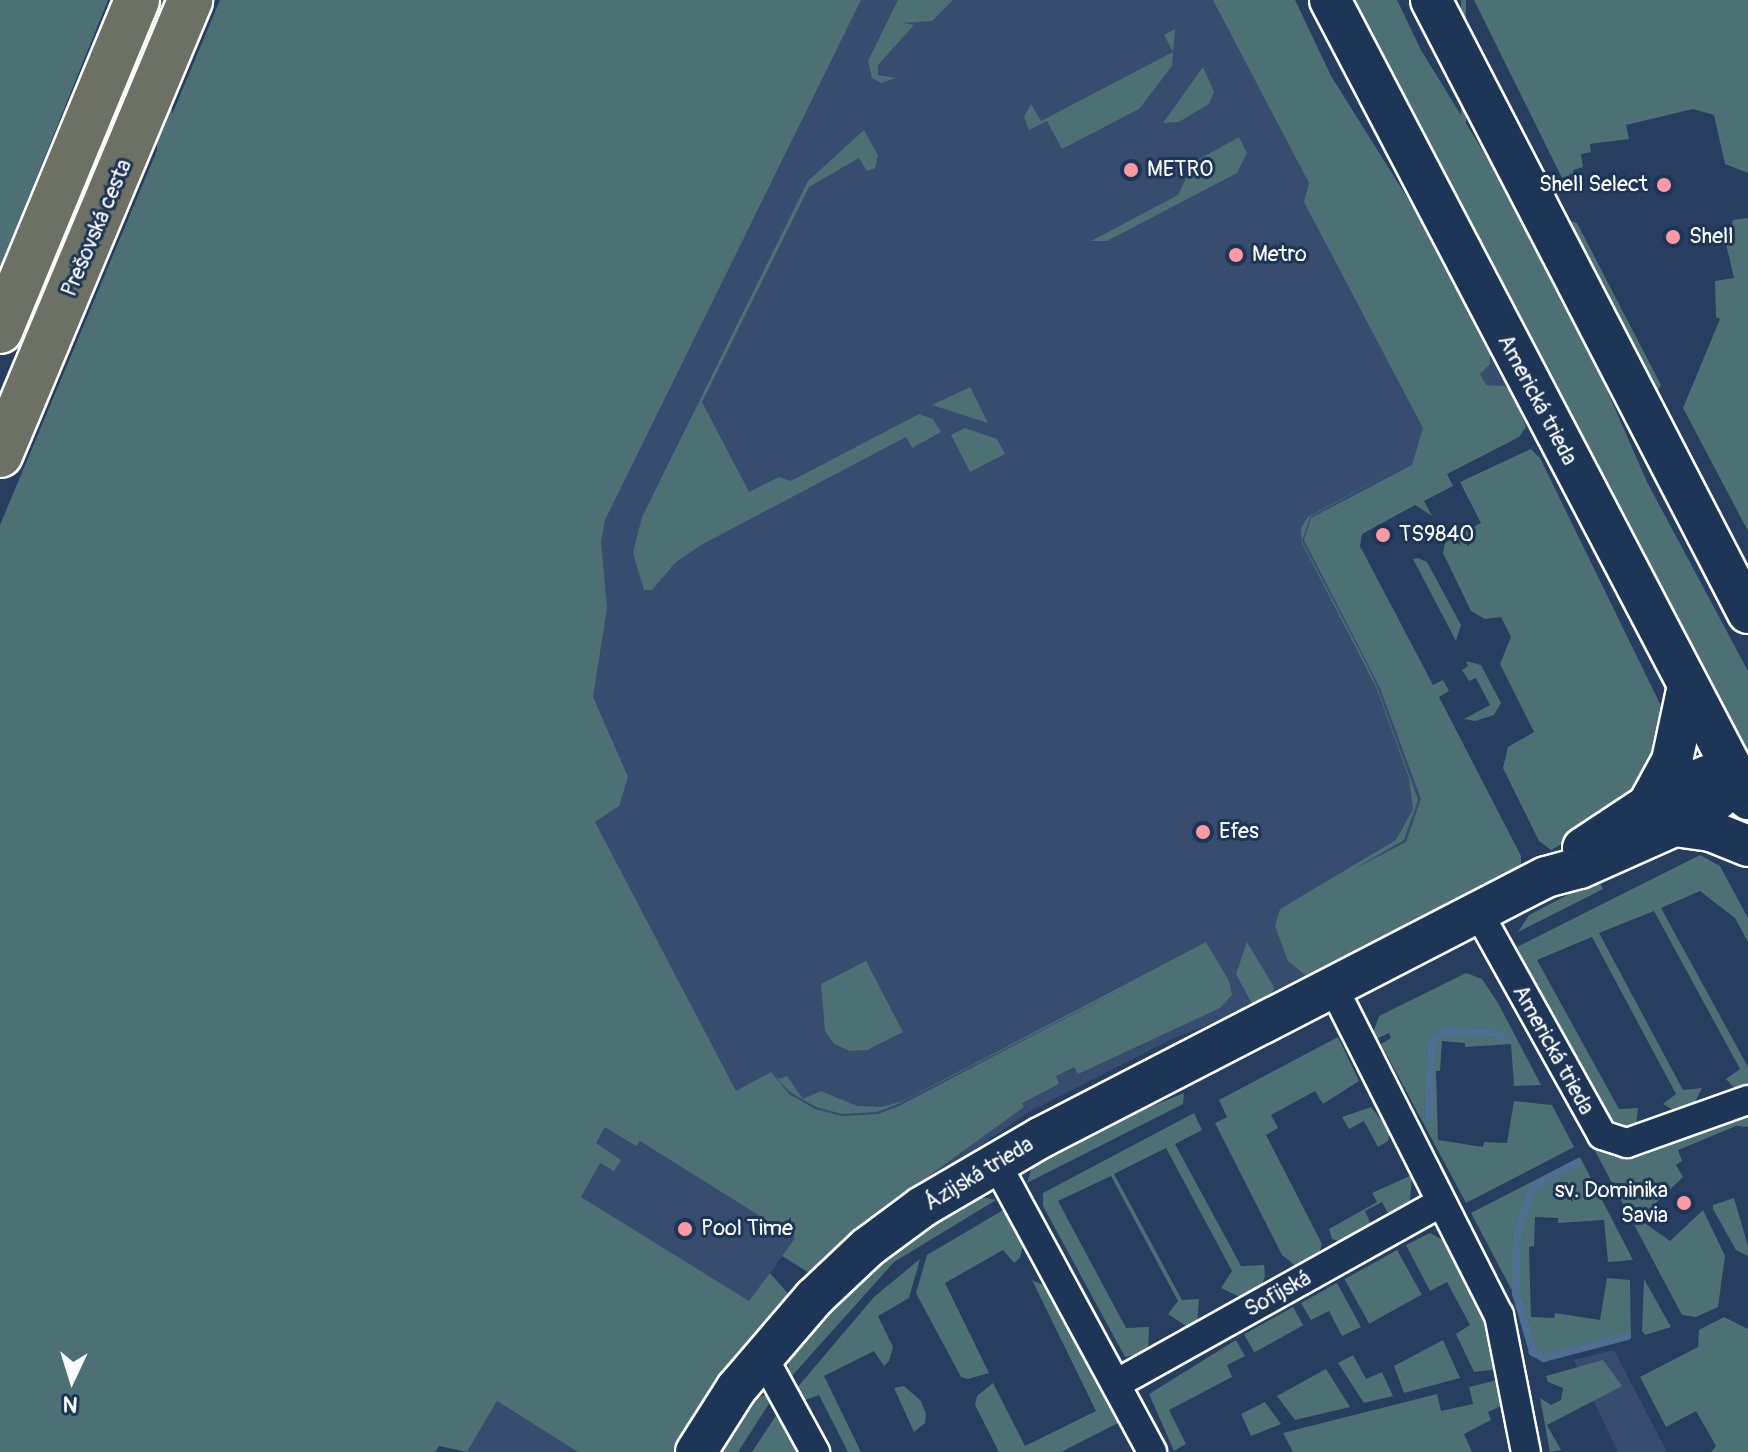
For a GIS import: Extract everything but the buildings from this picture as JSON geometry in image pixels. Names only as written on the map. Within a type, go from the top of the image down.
[{"type":"highway","points":[[0,331],[137,0]]},
{"type":"highway","name":"Prešovská cesta","points":[[0,455],[190,0]]},
{"type":"street","name":"Americká trieda","points":[[1330,0],[1688,686],[1745,784]]},
{"type":"street","points":[[1431,0],[1748,613]]},
{"type":"street","points":[[1688,686],[1662,815],[1748,846]]},
{"type":"street","name":"Ázijská trieda","points":[[696,1452],[762,1355],[868,1247],[996,1163],[1546,877],[1580,868],[1662,815],[1696,816],[1745,784]]},
{"type":"street","name":"Americká trieda","points":[[1478,912],[1602,1135],[1627,1143],[1748,1100]]},
{"type":"street","points":[[1333,987],[1499,1315],[1526,1452]]},
{"type":"street","points":[[996,1163],[1152,1452]]},
{"type":"street","name":"Sofijská","points":[[1116,1384],[1440,1203]]},
{"type":"street","points":[[762,1355],[815,1452]]},
{"type":"shaded area","points":[[855,0],[1295,0],[1331,76],[1415,210],[1524,418],[1519,437],[1447,474],[1451,483],[1342,546],[1512,872],[1266,1002],[1174,1038],[1027,1113],[912,1193],[795,1238],[750,1302],[580,1197],[589,532]]},
{"type":"shaded area","points":[[1614,1350],[1667,1452],[1618,1452],[1574,1360]]},
{"type":"shaded area","points":[[497,1401],[578,1452],[467,1452]]},
{"type":"green space","points":[[0,0],[108,0],[0,268]]},
{"type":"green space","points":[[157,0],[172,0],[172,408],[157,408]]},
{"type":"green space","points":[[220,0],[861,0],[605,520],[601,541],[607,608],[593,697],[628,777],[619,806],[595,822],[736,1091],[771,1072],[789,1094],[815,1109],[842,1116],[878,1114],[899,1106],[1131,984],[898,1104],[877,1112],[842,1114],[816,1107],[790,1092],[780,1082],[773,1071],[779,1079],[787,1076],[803,1099],[821,1091],[857,1106],[882,1107],[903,1101],[1206,942],[1229,981],[1232,995],[1220,1008],[1078,1074],[1074,1067],[1056,1076],[1059,1084],[1022,1103],[1024,1107],[908,1191],[910,1195],[811,1274],[782,1256],[795,1238],[640,1141],[636,1146],[605,1127],[596,1143],[621,1160],[614,1171],[600,1163],[581,1197],[749,1301],[770,1273],[790,1296],[676,1452],[578,1452],[497,1401],[467,1452],[439,1446],[435,1452],[0,1452],[0,525]]},
{"type":"green space","points":[[898,0],[953,0],[932,21],[904,23],[914,25],[878,65],[878,75],[896,78],[881,83],[872,78],[868,61]]},
{"type":"green space","points":[[1213,0],[1295,0],[1331,76],[1435,242],[1490,348],[1490,364],[1480,374],[1486,385],[1505,386],[1513,394],[1526,427],[1519,437],[1447,474],[1453,486],[1424,501],[1432,516],[1415,505],[1362,534],[1360,546],[1433,685],[1443,680],[1449,691],[1439,697],[1521,856],[1521,866],[1318,973],[1305,975],[1288,961],[1275,926],[1280,909],[1396,840],[1413,809],[1409,778],[1377,689],[1302,543],[1301,528],[1308,517],[1398,468],[1310,517],[1302,541],[1378,689],[1418,800],[1404,840],[1352,870],[1406,842],[1421,799],[1380,688],[1304,540],[1311,518],[1412,465],[1423,428],[1304,202],[1309,183]]},
{"type":"green space","points":[[1343,0],[1397,0],[1421,50],[1521,213],[1583,335],[1647,482],[1748,671],[1748,751],[1743,752]]},
{"type":"green space","points":[[1461,0],[1466,0],[1466,189],[1461,189]]},
{"type":"green space","points":[[1474,0],[1748,0],[1748,173],[1725,164],[1714,115],[1693,109],[1626,125],[1629,139],[1590,144],[1591,152],[1581,154],[1583,167],[1573,170],[1577,189],[1565,184]]},
{"type":"green space","points":[[1175,29],[1172,66],[1139,109],[1062,149],[1047,121],[1029,130],[1024,117],[1031,104],[1041,121],[1173,52],[1164,35]]},
{"type":"green space","points":[[1203,67],[1214,92],[1209,104],[1179,122],[1163,123]]},
{"type":"green space","points":[[864,130],[878,155],[875,168],[867,171],[859,158],[809,187],[702,402],[749,492],[779,477],[791,481],[919,414],[933,419],[941,432],[912,448],[906,437],[701,545],[675,563],[652,590],[644,590],[633,553],[642,517],[808,181]]},
{"type":"green space","points":[[1239,137],[1247,153],[1237,173],[1107,241],[1091,241],[1178,195],[1194,162]]},
{"type":"green space","points":[[1558,217],[1577,223],[1661,385],[1656,394]]},
{"type":"green space","points":[[1748,218],[1748,531],[1683,408],[1720,319],[1716,317],[1715,281],[1734,278],[1726,244],[1733,220]]},
{"type":"green space","points":[[970,387],[988,423],[932,405]]},
{"type":"green space","points":[[965,428],[997,439],[1005,454],[970,472],[951,435]]},
{"type":"green space","points":[[1531,449],[1540,458],[1664,712],[1648,780],[1602,821],[1551,850],[1539,841],[1503,768],[1508,747],[1534,732],[1500,664],[1511,637],[1501,617],[1485,619],[1471,611],[1443,553],[1445,542],[1481,523],[1460,482]]},
{"type":"green space","points":[[1413,559],[1427,562],[1461,625],[1456,641]]},
{"type":"green space","points":[[1466,661],[1481,665],[1501,703],[1494,715],[1475,721],[1464,719],[1490,705],[1476,678],[1469,681],[1462,670],[1468,666]]},
{"type":"green space","points":[[1700,855],[1720,866],[1748,918],[1748,942],[1735,918],[1700,891],[1661,908],[1748,1067],[1748,1089],[1733,1087],[1726,1079],[1740,1069],[1654,911],[1599,933],[1683,1090],[1702,1088],[1692,1108],[1679,1113],[1663,1104],[1676,1094],[1592,937],[1537,960],[1619,1109],[1638,1108],[1636,1127],[1615,1126],[1604,1114],[1517,947]]},
{"type":"green space","points":[[1598,879],[1603,889],[1518,932],[1529,915]]},
{"type":"green space","points":[[1247,942],[1274,987],[1271,997],[1253,1006],[1236,974]]},
{"type":"green space","points":[[866,961],[903,1032],[867,1050],[850,1051],[834,1044],[825,1031],[821,984]]},
{"type":"green space","points":[[1466,973],[1482,979],[1541,1085],[1514,1086],[1511,1044],[1465,1047],[1465,1043],[1442,1041],[1440,1071],[1436,1071],[1438,1140],[1483,1147],[1484,1142],[1507,1143],[1514,1101],[1552,1105],[1574,1147],[1466,1203],[1381,1044],[1391,1038],[1389,1033],[1376,1039],[1373,1033],[1379,1016]]},
{"type":"green space","points":[[1338,1037],[1359,1081],[1323,1104],[1315,1091],[1271,1115],[1278,1128],[1266,1135],[1322,1244],[1318,1257],[1297,1267],[1282,1255],[1215,1123],[1227,1117],[1219,1100]]},
{"type":"green space","points":[[1184,1093],[1183,1104],[1027,1183],[1034,1161],[1074,1138]]},
{"type":"green space","points":[[1371,1107],[1390,1131],[1388,1141],[1378,1147],[1364,1121],[1349,1129],[1342,1117]]},
{"type":"green space","points":[[1194,1113],[1202,1130],[1175,1144],[1241,1266],[1264,1265],[1265,1276],[1261,1287],[1242,1298],[1221,1288],[1232,1271],[1166,1148],[1114,1174],[1182,1300],[1199,1299],[1197,1325],[1186,1326],[1168,1314],[1178,1301],[1111,1176],[1058,1201],[1126,1328],[1149,1327],[1148,1352],[1125,1357],[1043,1206],[1043,1193]]},
{"type":"green space","points":[[1748,1116],[1748,1127],[1736,1126],[1678,1150],[1682,1161],[1676,1165],[1683,1177],[1639,1219],[1670,1241],[1703,1210],[1725,1256],[1718,1307],[1696,1317],[1682,1315],[1594,1149],[1634,1158]]},
{"type":"green space","points":[[1580,1157],[1633,1260],[1608,1262],[1604,1220],[1558,1223],[1558,1218],[1535,1217],[1534,1246],[1529,1247],[1531,1317],[1554,1318],[1555,1313],[1600,1320],[1607,1278],[1630,1280],[1631,1338],[1539,1360],[1530,1352],[1518,1302],[1471,1213]]},
{"type":"green space","points":[[1412,1175],[1410,1200],[1399,1212],[1390,1217],[1382,1202],[1365,1211],[1372,1227],[1344,1243],[1332,1239],[1329,1229],[1377,1202],[1372,1193]]},
{"type":"green space","points":[[975,1196],[996,1200],[894,1262],[791,1377],[786,1353],[884,1252]]},
{"type":"green space","points":[[1734,1198],[1748,1256],[1736,1250],[1713,1209],[1713,1205]]},
{"type":"green space","points":[[1005,1209],[1024,1241],[1020,1258],[1014,1263],[1003,1250],[945,1283],[989,1373],[968,1379],[961,1377],[916,1293],[927,1255]]},
{"type":"green space","points":[[1430,1233],[1450,1244],[1489,1317],[1499,1369],[1474,1372],[1456,1334],[1470,1325],[1447,1282],[1430,1291],[1406,1245]]},
{"type":"green space","points":[[1397,1250],[1422,1295],[1369,1324],[1345,1279]]},
{"type":"green space","points":[[920,1259],[909,1298],[878,1316],[893,1347],[889,1361],[884,1366],[874,1351],[824,1376],[861,1452],[848,1452],[819,1395],[802,1401],[796,1389],[874,1297]]},
{"type":"green space","points":[[1644,1279],[1671,1327],[1645,1335],[1642,1331]]},
{"type":"green space","points":[[1032,1280],[1048,1287],[1120,1422],[1061,1452],[999,1452],[975,1405],[977,1396],[993,1383],[1025,1446],[1096,1411]]},
{"type":"green space","points":[[1337,1283],[1361,1327],[1342,1336],[1329,1311],[1311,1320],[1301,1303]]},
{"type":"green space","points":[[1293,1307],[1303,1325],[1254,1353],[1244,1334]]},
{"type":"green space","points":[[1724,1317],[1748,1329],[1748,1452],[1711,1452],[1716,1446],[1696,1411],[1666,1427],[1640,1377],[1698,1347],[1699,1330]]},
{"type":"green space","points":[[1236,1340],[1245,1356],[1227,1365],[1232,1377],[1169,1410],[1186,1444],[1174,1451],[1149,1394]]},
{"type":"green space","points":[[1443,1340],[1460,1378],[1404,1393],[1394,1366]]},
{"type":"green space","points":[[1353,1355],[1366,1379],[1382,1372],[1393,1396],[1364,1403],[1338,1363]]},
{"type":"green space","points":[[1603,1360],[1622,1386],[1547,1425],[1561,1450],[1550,1452],[1540,1398],[1551,1405],[1561,1400],[1563,1388],[1548,1382],[1546,1376]]},
{"type":"green space","points":[[1326,1369],[1350,1407],[1295,1420],[1277,1396]]},
{"type":"green space","points":[[1501,1379],[1505,1404],[1488,1412],[1491,1420],[1464,1434],[1472,1452],[1293,1452],[1283,1433],[1437,1394],[1441,1411],[1473,1404],[1469,1387]]},
{"type":"green space","points":[[904,1386],[921,1401],[926,1414],[925,1423],[914,1432],[894,1388]]},
{"type":"green space","points":[[766,1395],[772,1399],[738,1452],[714,1452],[753,1398]]},
{"type":"green space","points":[[1265,1402],[1281,1424],[1251,1436],[1241,1414]]},
{"type":"green space","points":[[779,1411],[801,1452],[752,1452]]},
{"type":"waterway","points":[[1429,1118],[1431,1048],[1436,1037],[1448,1032],[1497,1033],[1504,1039]]},
{"type":"waterway","points":[[1544,1358],[1533,1352],[1516,1293],[1517,1234],[1533,1187],[1577,1163]]},
{"type":"waterway","points":[[1544,1358],[1627,1336]]},
{"type":"place","name":"METRO","points":[[1131,170]]},
{"type":"place","name":"Shell Select","points":[[1664,185]]},
{"type":"place","name":"Shell","points":[[1673,237]]},
{"type":"place","name":"Metro","points":[[1236,255]]},
{"type":"place","name":"TS9840","points":[[1383,535]]},
{"type":"place","name":"Efes","points":[[1203,832]]},
{"type":"place","name":"sv. Dominika Savia","points":[[1684,1203]]},
{"type":"place","name":"Pool Time","points":[[685,1229]]}]
